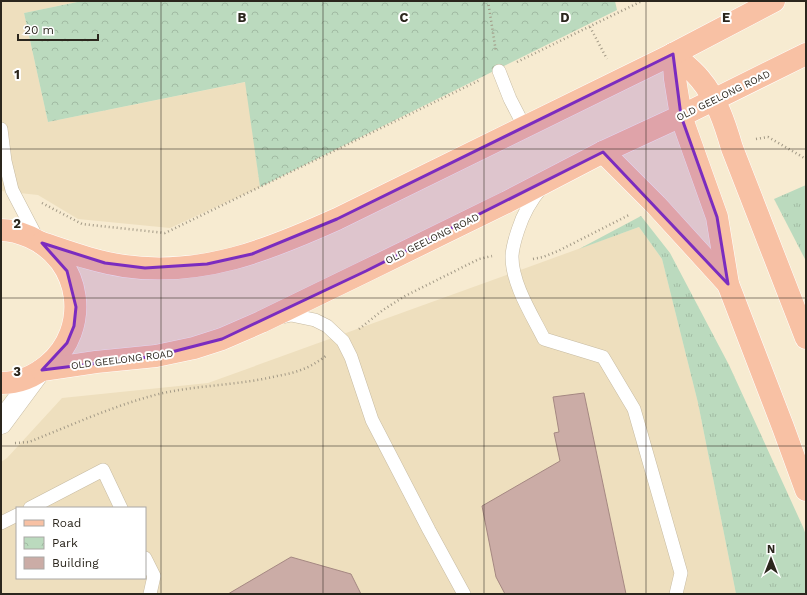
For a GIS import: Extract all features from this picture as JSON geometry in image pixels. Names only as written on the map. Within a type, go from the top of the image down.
[{"type":"main road","points":[[1,230],[23,233],[40,241],[105,263],[145,268],[164,268],[207,264],[252,254],[292,240],[337,219],[673,54],[774,1]]},
{"type":"main road","points":[[673,54],[699,77],[714,100],[725,123],[732,148],[806,338]]},
{"type":"main road","points":[[673,54],[675,79],[681,116],[716,217],[728,284],[781,420],[806,490]]},
{"type":"main road","name":"OLD GEELONG ROAD","points":[[40,372],[96,362],[173,353],[222,339],[261,322],[507,202],[603,152],[681,116],[806,54]]},
{"type":"main road","points":[[603,152],[656,205],[728,284]]},
{"type":"main road","points":[[1,383],[23,380],[40,372],[56,358],[67,343],[74,326],[76,307],[74,288],[67,271],[57,255],[40,241]]},
{"type":"street","points":[[1,423],[40,372]]},
{"type":"lane","points":[[499,71],[510,99],[524,126]]},
{"type":"lane","points":[[1,129],[5,161],[10,182],[16,198],[40,241]]},
{"type":"lane","points":[[549,179],[522,217],[515,240],[512,258],[514,273],[519,287],[544,339],[603,358],[634,409],[681,573],[676,594]]},
{"type":"lane","points":[[261,322],[290,315],[315,320],[327,326],[343,341],[351,357],[372,420],[464,594]]},
{"type":"lane","points":[[32,507],[103,470],[121,507]]},
{"type":"lane","points":[[1,523],[16,515]]},
{"type":"lane","points":[[146,560],[154,576],[150,594]]},
{"type":"path","points":[[488,1],[499,71]]},
{"type":"path","points":[[16,198],[35,199],[82,224],[165,233],[642,1]]},
{"type":"path","points":[[590,27],[607,60]]},
{"type":"path","points":[[755,139],[768,137],[806,158]]},
{"type":"highlighted area","points":[[673,54],[681,116],[717,217],[728,284],[603,152],[366,271],[222,339],[156,356],[42,370],[67,343],[74,326],[76,307],[67,271],[42,243],[105,263],[145,268],[207,264],[252,254],[337,219]]},
{"type":"shaded area","points":[[1,1],[82,1],[24,13],[48,122],[246,82],[260,187],[170,228],[78,219],[38,195],[1,191]]},
{"type":"shaded area","points":[[639,227],[662,259],[698,403],[736,594],[1,594],[1,462],[7,458],[62,398],[208,383]]},
{"type":"green space","points":[[82,1],[615,1],[617,10],[260,187],[245,82],[48,122],[24,13]]},
{"type":"green space","points":[[806,185],[806,261],[774,199]]},
{"type":"green space","points":[[641,216],[670,253],[729,365],[803,527],[806,535],[806,594],[736,594],[698,403],[662,259],[639,227],[579,249]]},
{"type":"building","points":[[584,393],[626,594],[505,594],[496,577],[482,506],[560,461],[554,433],[559,432],[553,397]]},
{"type":"building","points":[[291,557],[351,574],[361,594],[228,594]]}]
